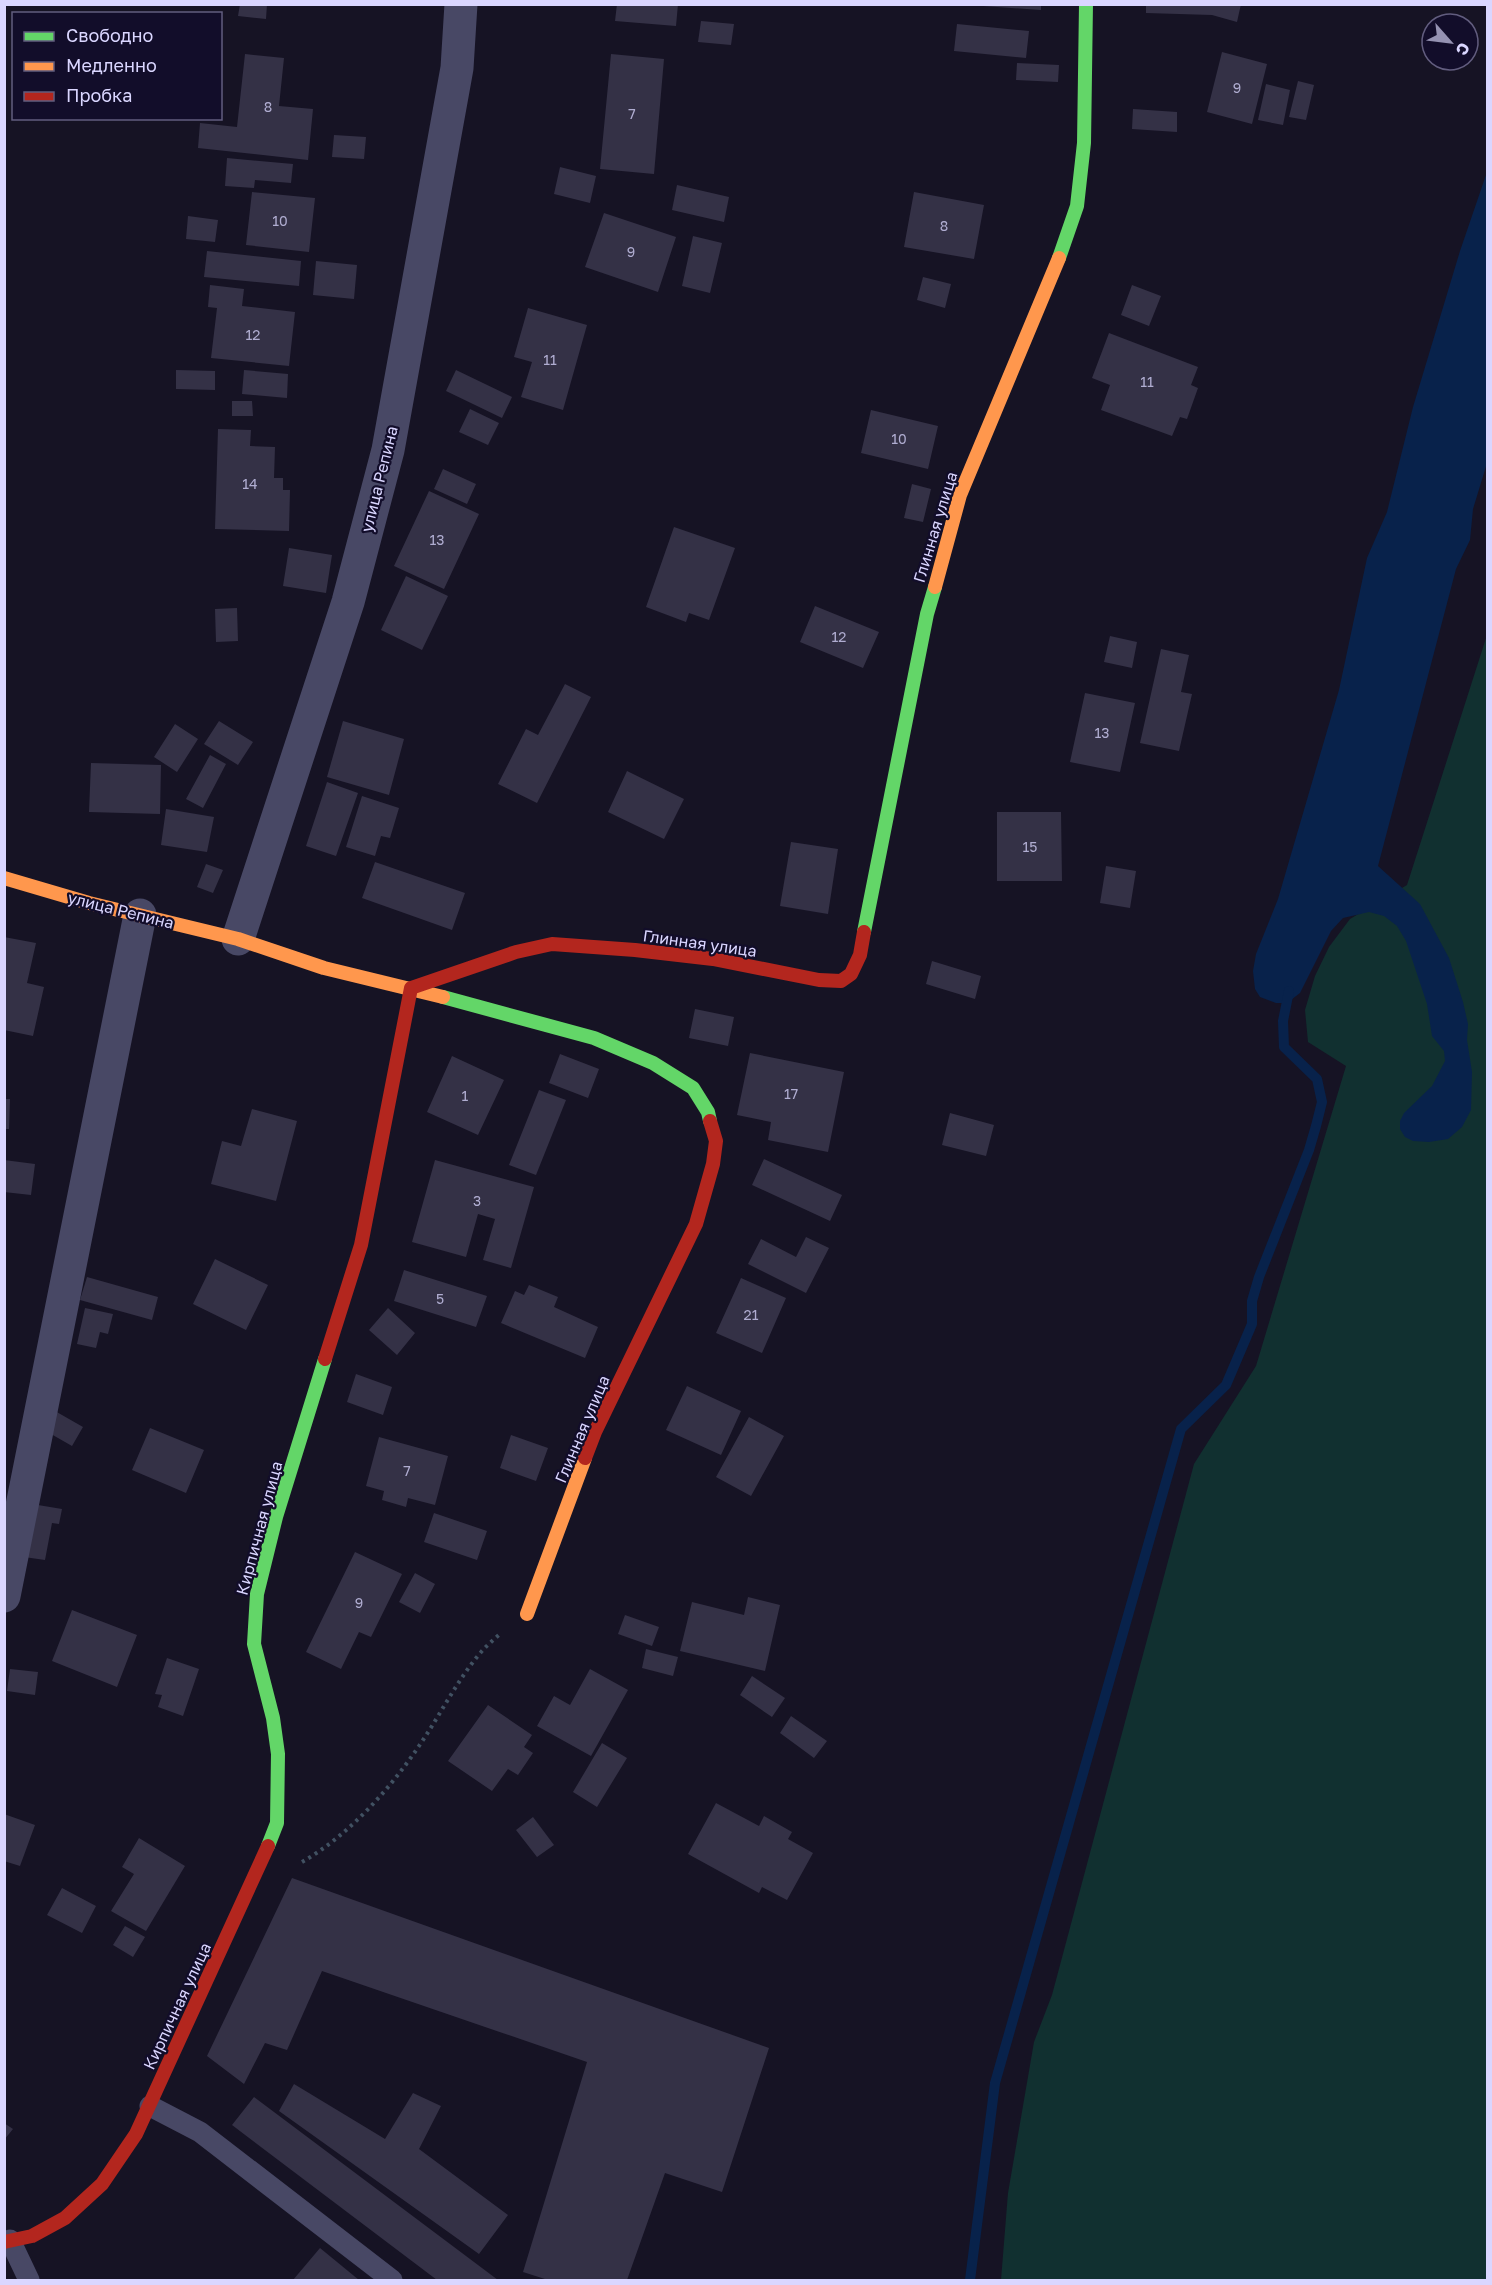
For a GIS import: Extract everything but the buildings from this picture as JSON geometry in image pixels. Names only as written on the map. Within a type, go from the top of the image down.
[{"type":"street","name":"улица Репина","points":[[238,939],[348,602],[388,450],[457,68],[461,4]]},
{"type":"street","name":"Глинная улица","points":[[411,988],[516,952],[552,944],[713,959],[819,980],[841,981],[851,974],[860,955],[927,614],[960,495],[1060,256],[1077,206],[1084,143],[1086,4]]},
{"type":"street","name":"улица Репина","points":[[4,878],[238,939],[324,968],[411,988]]},
{"type":"street","points":[[4,1596],[140,915]]},
{"type":"street","name":"Глинная улица","points":[[411,988],[594,1038],[653,1063],[693,1088],[708,1112],[716,1141],[713,1164],[696,1224],[595,1432],[527,1614]]},
{"type":"street","name":"Кирпичная улица","points":[[8,2241],[32,2236],[64,2218],[102,2184],[136,2134],[263,1860],[277,1823],[278,1754],[273,1718],[255,1644],[257,1594],[276,1517],[361,1245],[411,988]]},
{"type":"lane","points":[[150,2106],[200,2132],[392,2280]]},
{"type":"lane","points":[[8,2241],[29,2280]]},
{"type":"path","points":[[250,1888],[325,1849],[351,1825],[379,1796],[418,1748],[477,1657],[501,1632],[527,1614]]},
{"type":"green space","points":[[1487,635],[1487,2280],[1001,2280],[1008,2193],[1034,2042],[1052,1995],[1194,1464],[1256,1366],[1346,1066],[1308,1042],[1305,1010],[1315,976],[1329,947],[1350,919],[1407,885]]},
{"type":"water","points":[[1487,172],[1487,463],[1473,509],[1470,540],[1456,569],[1378,866],[1420,904],[1449,958],[1468,1024],[1467,1040],[1472,1072],[1471,1110],[1462,1127],[1448,1139],[1429,1142],[1413,1141],[1405,1137],[1400,1129],[1400,1121],[1404,1113],[1432,1086],[1445,1061],[1444,1051],[1432,1036],[1427,1004],[1406,941],[1397,926],[1384,916],[1369,912],[1343,918],[1331,931],[1300,993],[1287,1003],[1276,1003],[1260,997],[1255,989],[1253,971],[1256,954],[1278,899],[1339,690],[1367,558],[1387,512],[1413,407],[1460,251]]},
{"type":"waterway","points":[[970,2280],[995,2083],[1181,1429],[1226,1385],[1252,1324],[1252,1301],[1259,1277],[1309,1150],[1322,1102],[1317,1079],[1284,1047],[1283,1021],[1289,991]]},
{"type":"traffic: fast","points":[[1059,258],[1077,206],[1084,143],[1086,4]]},
{"type":"traffic: fast","points":[[864,932],[927,614],[935,587]]},
{"type":"traffic: fast","points":[[443,997],[594,1038],[653,1063],[693,1088],[708,1112],[710,1121]]},
{"type":"traffic: fast","points":[[268,1846],[277,1823],[278,1754],[273,1718],[254,1644],[257,1594],[276,1517],[325,1359]]},
{"type":"traffic: slow","points":[[935,587],[960,495],[1059,258]]},
{"type":"traffic: slow","points":[[4,878],[89,903],[238,939],[324,968],[443,997]]},
{"type":"traffic: slow","points":[[527,1614],[585,1458]]},
{"type":"traffic: jam","points":[[411,988],[516,952],[552,944],[713,959],[819,980],[841,981],[851,974],[860,955],[864,932]]},
{"type":"traffic: jam","points":[[325,1359],[361,1245],[411,988]]},
{"type":"traffic: jam","points":[[585,1458],[595,1432],[696,1224],[713,1164],[716,1141],[710,1121]]},
{"type":"traffic: jam","points":[[4,2242],[32,2236],[65,2218],[102,2184],[136,2134],[268,1846]]}]
